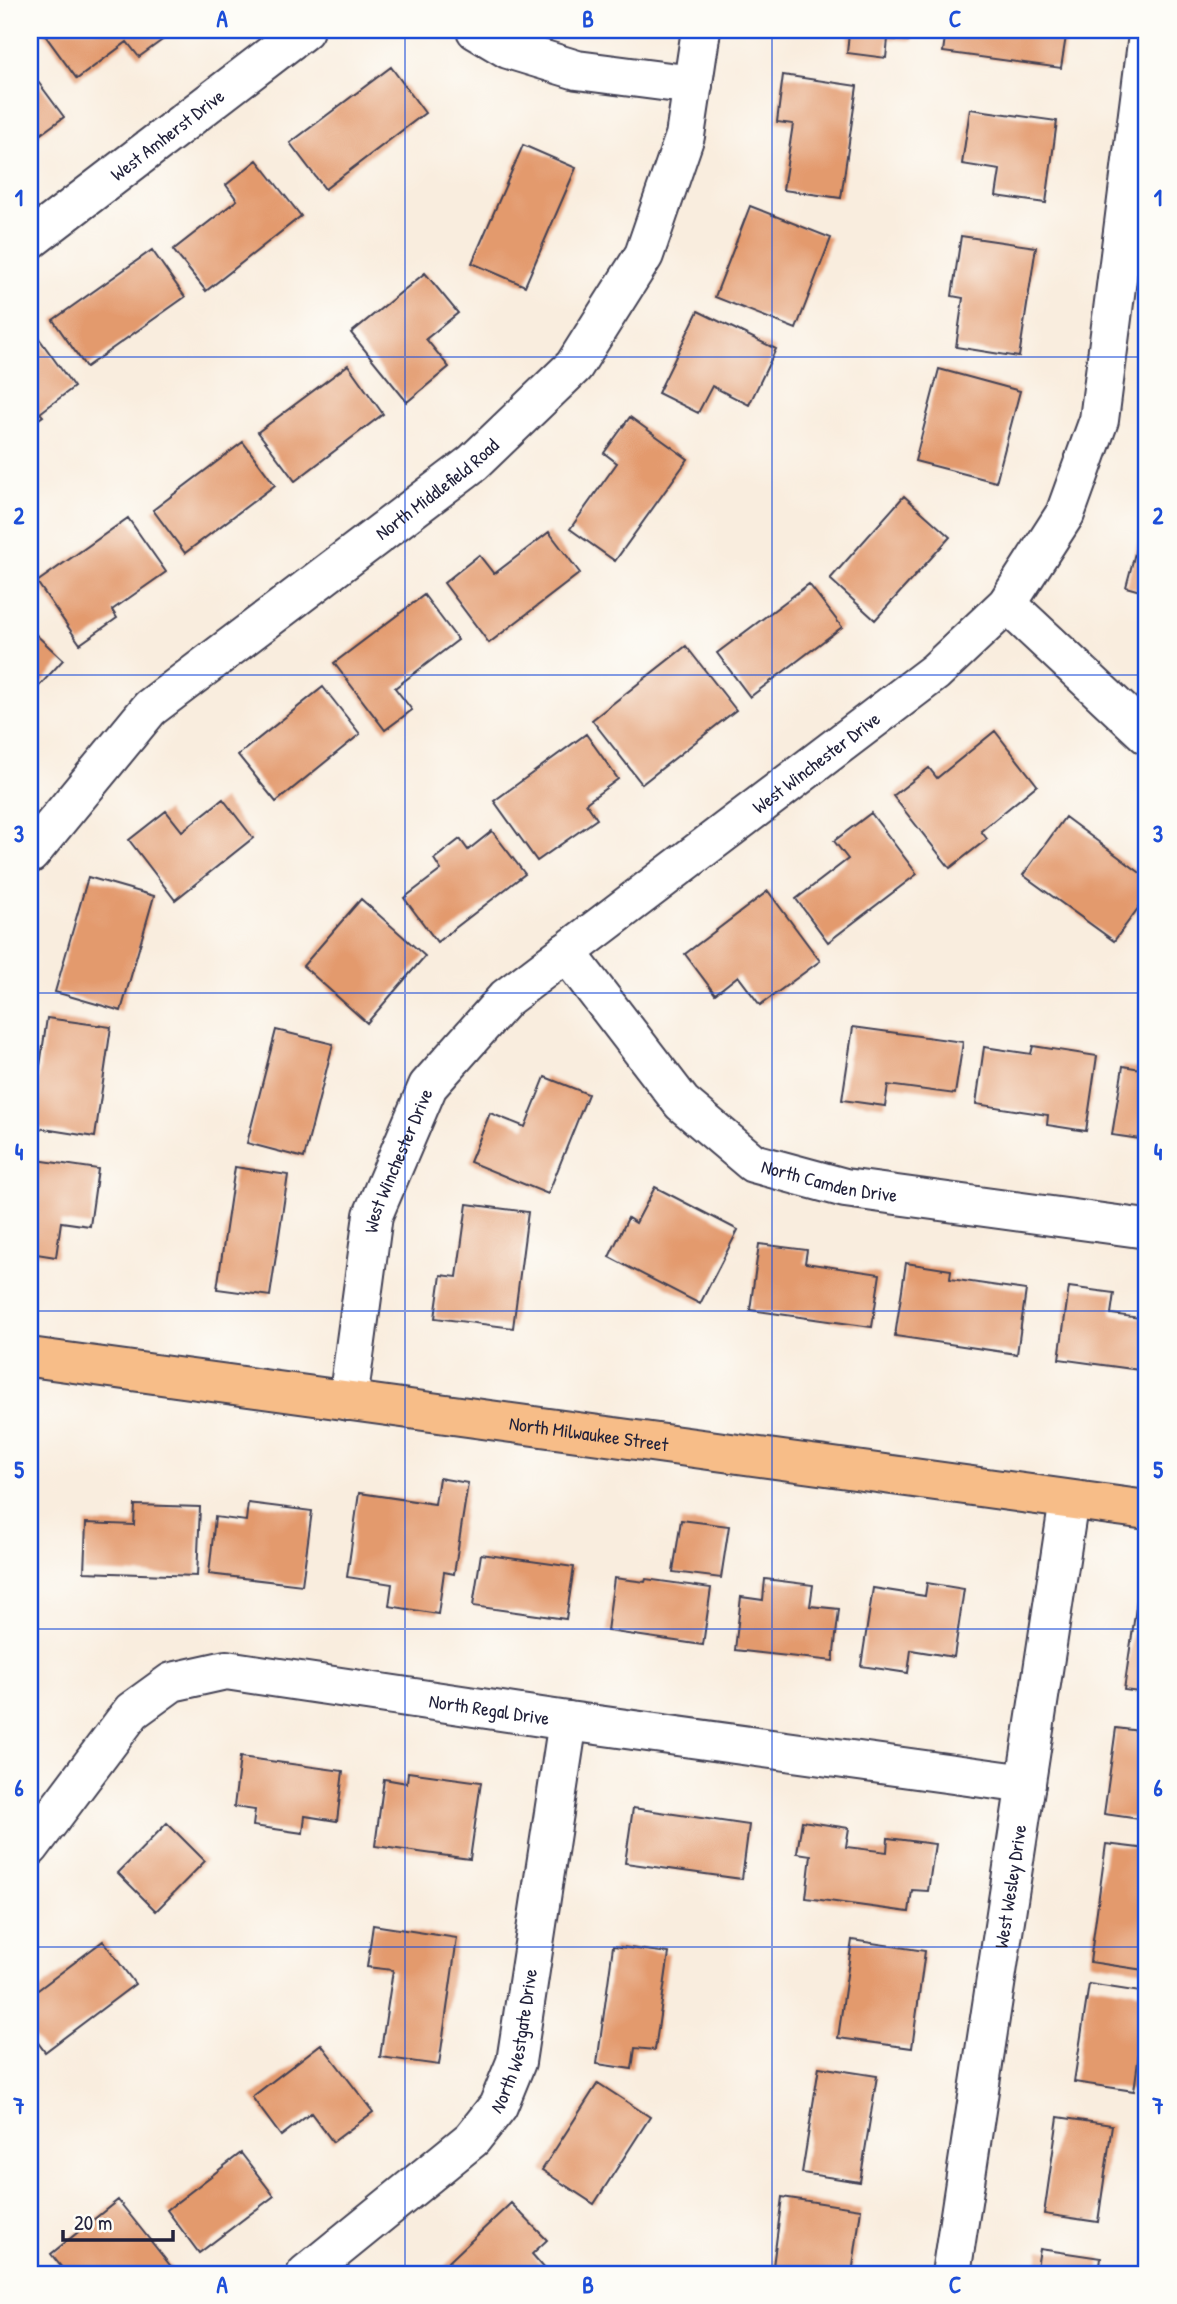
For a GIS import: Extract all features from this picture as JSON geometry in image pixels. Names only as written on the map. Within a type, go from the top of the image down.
[{"type":"main road","name":"North Milwaukee Street","points":[[30,1357],[1147,1510]]},
{"type":"street","name":"West Amherst Drive","points":[[30,240],[304,30]]},
{"type":"street","points":[[476,30],[508,49],[577,70],[694,85]]},
{"type":"street","name":"North Middlefield Road","points":[[30,854],[150,708],[473,463],[573,366],[644,254],[685,136],[701,30]]},
{"type":"street","name":"West Winchester Drive","points":[[348,1401],[373,1215],[428,1086],[506,998],[935,672],[1007,604],[1065,514],[1099,420],[1132,279],[1147,43]]},
{"type":"street","points":[[1007,604],[1147,735]]},
{"type":"street","name":"North Camden Drive","points":[[566,952],[682,1103],[753,1163],[845,1188],[1147,1229]]},
{"type":"street","name":"West Wesley Drive","points":[[951,2274],[1069,1500]]},
{"type":"street","name":"North Regal Drive","points":[[30,1847],[132,1711],[172,1682],[226,1670],[568,1721],[1026,1784]]},
{"type":"street","name":"North Westgate Drive","points":[[306,2274],[472,2139],[498,2106],[516,2062],[568,1721]]},
{"type":"building","points":[[176,30],[139,57],[127,42],[77,79],[42,31]]},
{"type":"building","points":[[834,30],[914,30],[913,41],[888,39],[886,58],[847,53],[849,33]]},
{"type":"building","points":[[946,30],[1067,30],[1061,68],[943,52]]},
{"type":"building","points":[[391,67],[425,113],[325,189],[290,143]]},
{"type":"building","points":[[30,71],[64,117],[30,142]]},
{"type":"building","points":[[783,75],[857,86],[841,198],[783,190],[793,124],[777,122]]},
{"type":"building","points":[[970,109],[1057,121],[1046,203],[996,196],[1000,170],[962,164]]},
{"type":"building","points":[[523,145],[576,168],[525,286],[472,263]]},
{"type":"building","points":[[257,160],[301,216],[206,291],[173,250],[237,200],[226,185]]},
{"type":"building","points":[[750,206],[831,238],[796,329],[715,297]]},
{"type":"building","points":[[961,236],[1036,247],[1019,357],[956,347],[963,298],[952,296]]},
{"type":"building","points":[[152,250],[185,297],[86,367],[53,320]]},
{"type":"building","points":[[425,273],[458,313],[426,339],[449,367],[407,402],[351,333]]},
{"type":"building","points":[[698,311],[776,349],[749,405],[712,386],[698,413],[658,393]]},
{"type":"building","points":[[38,337],[74,387],[40,413],[43,416],[30,425],[30,343]]},
{"type":"building","points":[[348,365],[383,414],[295,481],[258,432]]},
{"type":"building","points":[[939,369],[1020,391],[996,482],[915,461]]},
{"type":"building","points":[[630,417],[688,459],[615,561],[570,529],[617,463],[604,453]]},
{"type":"building","points":[[243,442],[275,485],[185,553],[153,510]]},
{"type":"building","points":[[904,496],[950,537],[875,620],[830,579]]},
{"type":"building","points":[[1147,511],[1147,593],[1126,587]]},
{"type":"building","points":[[128,518],[166,572],[112,610],[117,618],[80,644],[37,582]]},
{"type":"building","points":[[549,532],[580,573],[489,643],[444,583],[479,555],[494,574]]},
{"type":"building","points":[[809,584],[842,627],[750,697],[717,653]]},
{"type":"building","points":[[424,595],[458,640],[395,688],[412,710],[385,730],[334,663]]},
{"type":"building","points":[[30,629],[63,660],[30,696]]},
{"type":"building","points":[[686,646],[736,710],[642,784],[592,720]]},
{"type":"building","points":[[323,687],[360,734],[276,802],[238,755]]},
{"type":"building","points":[[995,731],[1037,785],[981,831],[987,839],[950,868],[893,796],[929,768],[937,778]]},
{"type":"building","points":[[586,734],[618,779],[586,803],[597,819],[537,861],[494,801]]},
{"type":"building","points":[[223,799],[253,838],[175,900],[129,840],[166,811],[182,831]]},
{"type":"building","points":[[871,813],[917,874],[828,942],[796,899],[848,859],[834,841]]},
{"type":"building","points":[[1065,817],[1147,878],[1147,896],[1114,941],[1023,875]]},
{"type":"building","points":[[492,831],[525,874],[437,942],[404,898],[441,870],[434,859],[460,839],[468,850]]},
{"type":"building","points":[[88,877],[154,896],[121,1011],[55,992]]},
{"type":"building","points":[[768,891],[820,961],[760,1005],[738,976],[715,994],[685,954]]},
{"type":"building","points":[[361,899],[425,956],[367,1023],[303,966]]},
{"type":"building","points":[[47,1018],[111,1027],[95,1137],[31,1127]]},
{"type":"building","points":[[853,1027],[963,1042],[955,1094],[888,1085],[885,1106],[842,1100]]},
{"type":"building","points":[[276,1030],[333,1044],[304,1158],[247,1143]]},
{"type":"building","points":[[1033,1046],[1097,1056],[1086,1131],[1047,1125],[1048,1115],[976,1104],[984,1047],[1031,1054]]},
{"type":"building","points":[[1123,1066],[1147,1070],[1147,1140],[1112,1135]]},
{"type":"building","points":[[545,1077],[588,1094],[548,1194],[470,1162],[490,1113],[525,1127]]},
{"type":"building","points":[[30,1159],[98,1169],[90,1226],[61,1222],[56,1257],[30,1253]]},
{"type":"building","points":[[235,1167],[288,1175],[270,1296],[217,1289]]},
{"type":"building","points":[[655,1187],[738,1230],[700,1304],[609,1257],[628,1218],[636,1223]]},
{"type":"building","points":[[467,1204],[528,1212],[513,1328],[435,1318],[441,1275],[457,1277]]},
{"type":"building","points":[[759,1244],[807,1250],[805,1263],[880,1274],[872,1327],[750,1310]]},
{"type":"building","points":[[906,1263],[951,1270],[950,1279],[1026,1290],[1017,1354],[895,1336]]},
{"type":"building","points":[[1069,1287],[1114,1293],[1111,1314],[1147,1319],[1147,1371],[1059,1359]]},
{"type":"building","points":[[439,1478],[468,1483],[454,1574],[444,1572],[438,1614],[389,1606],[392,1584],[347,1577],[359,1493],[435,1504]]},
{"type":"building","points":[[248,1503],[312,1511],[302,1585],[209,1574],[215,1517],[246,1521]]},
{"type":"building","points":[[135,1505],[200,1507],[197,1576],[84,1572],[86,1523],[134,1525]]},
{"type":"building","points":[[681,1520],[729,1526],[721,1578],[673,1572]]},
{"type":"building","points":[[481,1554],[574,1567],[566,1619],[473,1606]]},
{"type":"building","points":[[1141,1573],[1147,1574],[1147,1693],[1124,1690]]},
{"type":"building","points":[[614,1578],[645,1582],[646,1579],[711,1588],[703,1645],[607,1631]]},
{"type":"building","points":[[765,1579],[813,1585],[810,1606],[839,1609],[833,1661],[735,1650],[741,1597],[763,1600]]},
{"type":"building","points":[[927,1583],[964,1589],[954,1657],[911,1650],[908,1673],[861,1666],[873,1588],[925,1596]]},
{"type":"building","points":[[1116,1728],[1147,1732],[1147,1820],[1104,1814]]},
{"type":"building","points":[[240,1757],[343,1771],[337,1821],[305,1816],[303,1833],[253,1826],[255,1810],[234,1807]]},
{"type":"building","points":[[408,1772],[481,1782],[470,1859],[375,1846],[384,1779],[407,1783]]},
{"type":"building","points":[[633,1808],[749,1825],[742,1879],[625,1863]]},
{"type":"building","points":[[802,1821],[849,1828],[846,1847],[887,1852],[888,1838],[935,1844],[928,1891],[912,1890],[909,1912],[806,1898],[811,1855],[797,1853]]},
{"type":"building","points":[[167,1823],[205,1861],[156,1911],[118,1873]]},
{"type":"building","points":[[1106,1844],[1147,1849],[1147,1945],[1144,1970],[1090,1962]]},
{"type":"building","points":[[373,1925],[457,1938],[439,2065],[380,2057],[393,1970],[367,1967]]},
{"type":"building","points":[[852,1940],[925,1951],[912,2048],[838,2038]]},
{"type":"building","points":[[103,1941],[135,1984],[45,2052],[30,2032],[30,1996]]},
{"type":"building","points":[[613,1946],[669,1953],[655,2050],[635,2048],[632,2069],[597,2064]]},
{"type":"building","points":[[1089,1984],[1147,1993],[1134,2091],[1074,2082]]},
{"type":"building","points":[[321,2044],[373,2112],[333,2142],[311,2113],[281,2136],[252,2097]]},
{"type":"building","points":[[819,2067],[877,2076],[860,2182],[802,2173]]},
{"type":"building","points":[[598,2083],[650,2117],[594,2204],[542,2170]]},
{"type":"building","points":[[1058,2117],[1112,2125],[1098,2222],[1044,2214]]},
{"type":"building","points":[[241,2153],[274,2196],[199,2253],[167,2210]]},
{"type":"building","points":[[782,2197],[861,2209],[852,2274],[772,2274]]},
{"type":"building","points":[[118,2200],[177,2274],[67,2274],[51,2254]]},
{"type":"building","points":[[511,2203],[547,2240],[532,2254],[546,2270],[542,2274],[436,2274]]},
{"type":"building","points":[[1040,2249],[1101,2258],[1099,2274],[1036,2274]]}]
